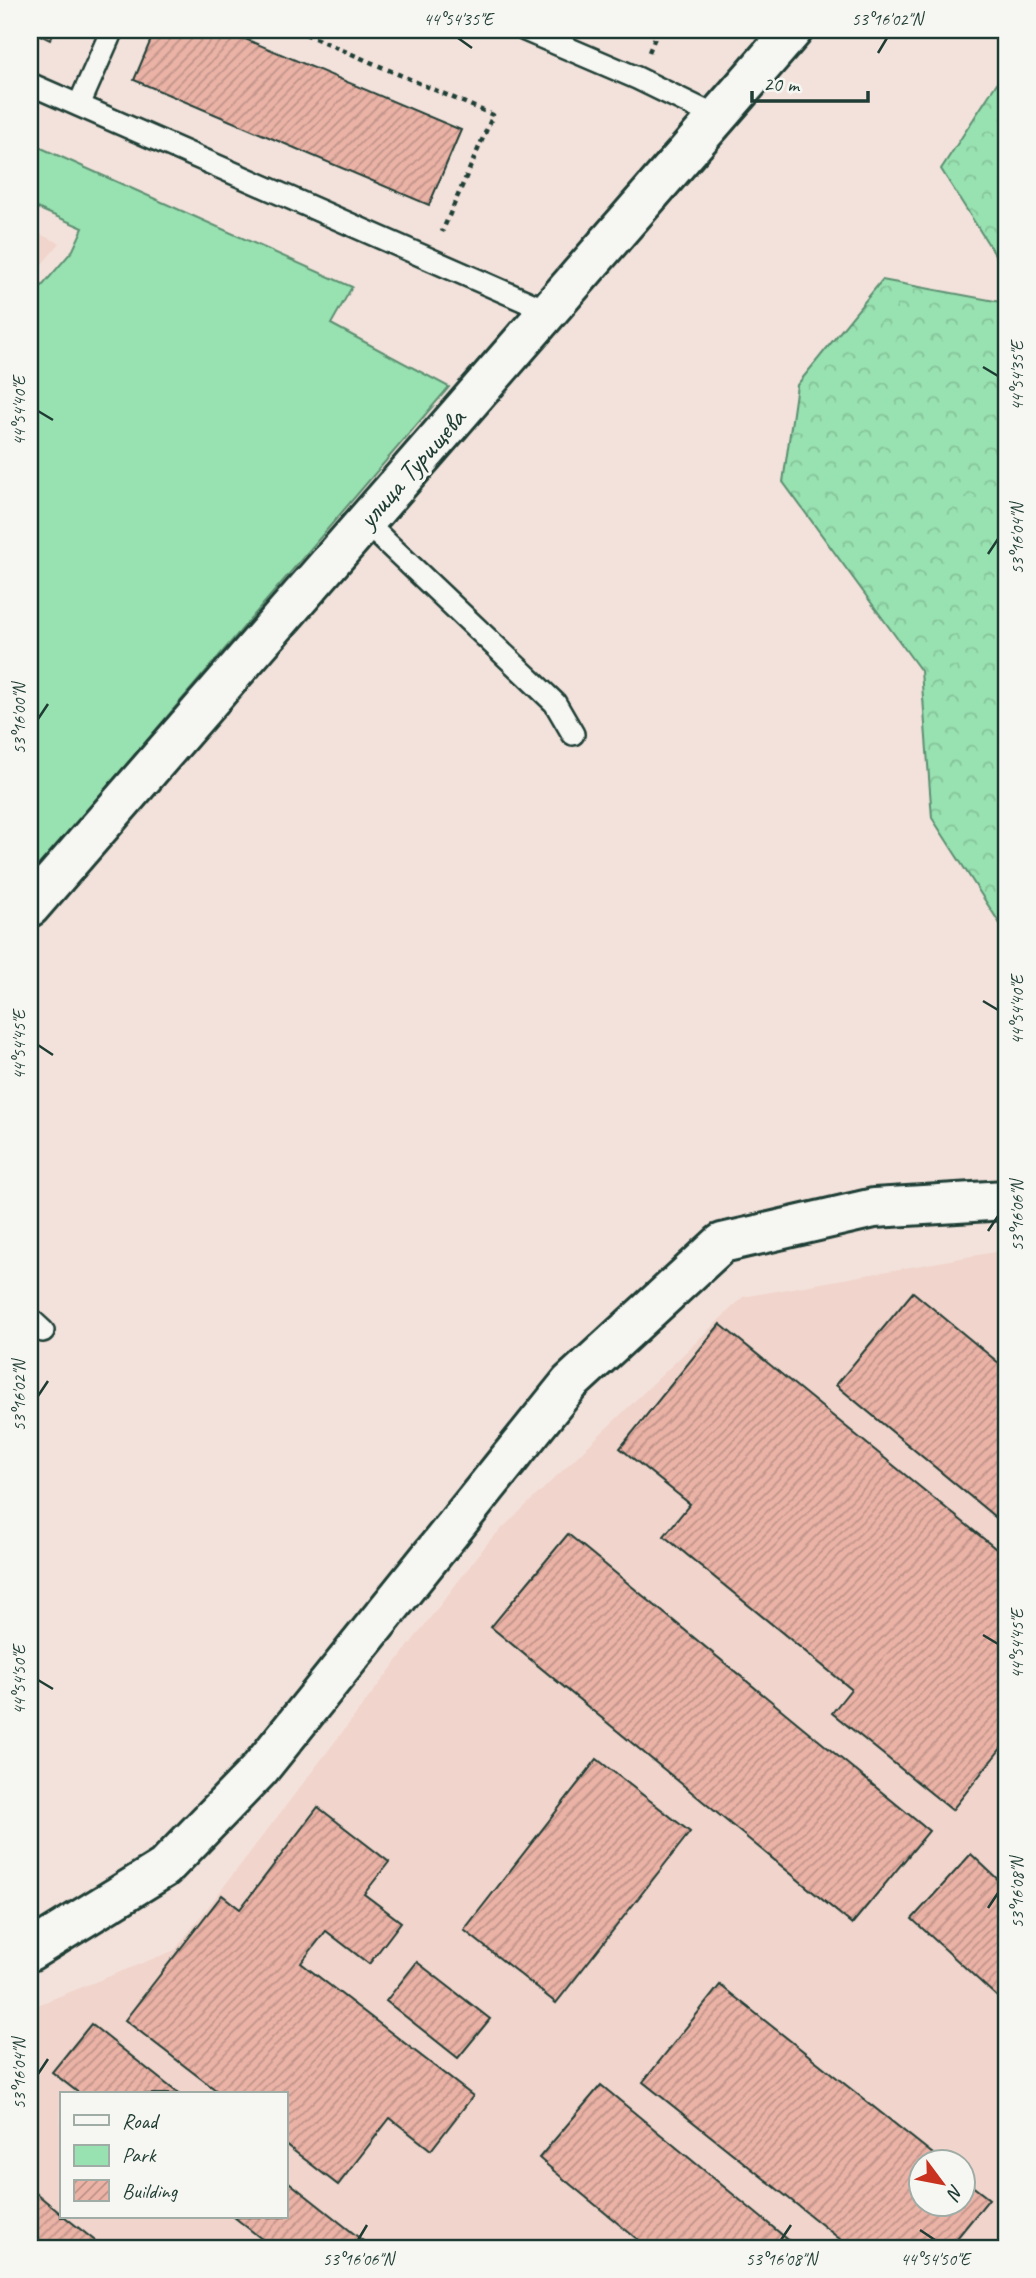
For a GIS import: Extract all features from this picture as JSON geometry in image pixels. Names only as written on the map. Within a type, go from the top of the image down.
[{"type":"street","name":"улица Турищева","points":[[30,907],[793,30]]},
{"type":"street","points":[[30,1951],[164,1868],[193,1839],[260,1770],[570,1382],[722,1244],[874,1208],[1006,1200]]},
{"type":"lane","points":[[79,105],[112,30]]},
{"type":"lane","points":[[525,30],[637,78],[717,117]]},
{"type":"lane","points":[[30,84],[548,311]]},
{"type":"lane","points":[[365,522],[555,702],[573,734]]},
{"type":"path","points":[[296,30],[493,115],[430,258]]},
{"type":"shaded area","points":[[30,230],[60,243],[30,278]]},
{"type":"shaded area","points":[[1006,1250],[1006,2248],[30,2248],[30,2008],[175,1950],[490,1540],[743,1297]]},
{"type":"green space","points":[[1006,69],[1006,272],[941,169]]},
{"type":"green space","points":[[30,143],[352,287],[331,324],[449,387],[30,877],[30,300],[73,250],[83,228],[30,205]]},
{"type":"green space","points":[[882,280],[1006,303],[1006,933],[932,818],[921,671],[783,482],[797,385]]},
{"type":"building","points":[[30,30],[55,30],[50,40]]},
{"type":"building","points":[[155,30],[224,30],[461,130],[429,205],[134,80]]},
{"type":"building","points":[[913,1292],[1006,1369],[1006,1526],[836,1385]]},
{"type":"building","points":[[720,1324],[1006,1557],[1006,1742],[952,1810],[832,1713],[851,1689],[664,1536],[690,1504],[620,1448]]},
{"type":"building","points":[[568,1534],[929,1831],[852,1924],[491,1627]]},
{"type":"building","points":[[597,1759],[690,1832],[556,2003],[464,1930]]},
{"type":"building","points":[[318,1807],[389,1862],[364,1894],[401,1922],[369,1964],[326,1931],[301,1963],[473,2096],[431,2150],[390,2118],[338,2185],[287,2146],[287,2092],[218,2092],[125,2020],[222,1895],[240,1909]]},
{"type":"building","points":[[971,1854],[1006,1887],[1006,2005],[912,1919]]},
{"type":"building","points":[[417,1962],[490,2019],[458,2058],[386,2001]]},
{"type":"building","points":[[720,1985],[925,2148],[906,2148],[906,2218],[973,2218],[949,2248],[851,2248],[643,2082]]},
{"type":"building","points":[[91,2024],[176,2092],[77,2092],[52,2072]]},
{"type":"building","points":[[601,2085],[798,2248],[648,2248],[554,2171],[539,2158]]},
{"type":"building","points":[[287,2181],[372,2248],[273,2248],[235,2218],[287,2218]]},
{"type":"building","points":[[30,2188],[60,2213],[60,2218],[66,2218],[104,2248],[30,2248]]},
{"type":"building","points":[[976,2189],[989,2199],[976,2215]]}]
